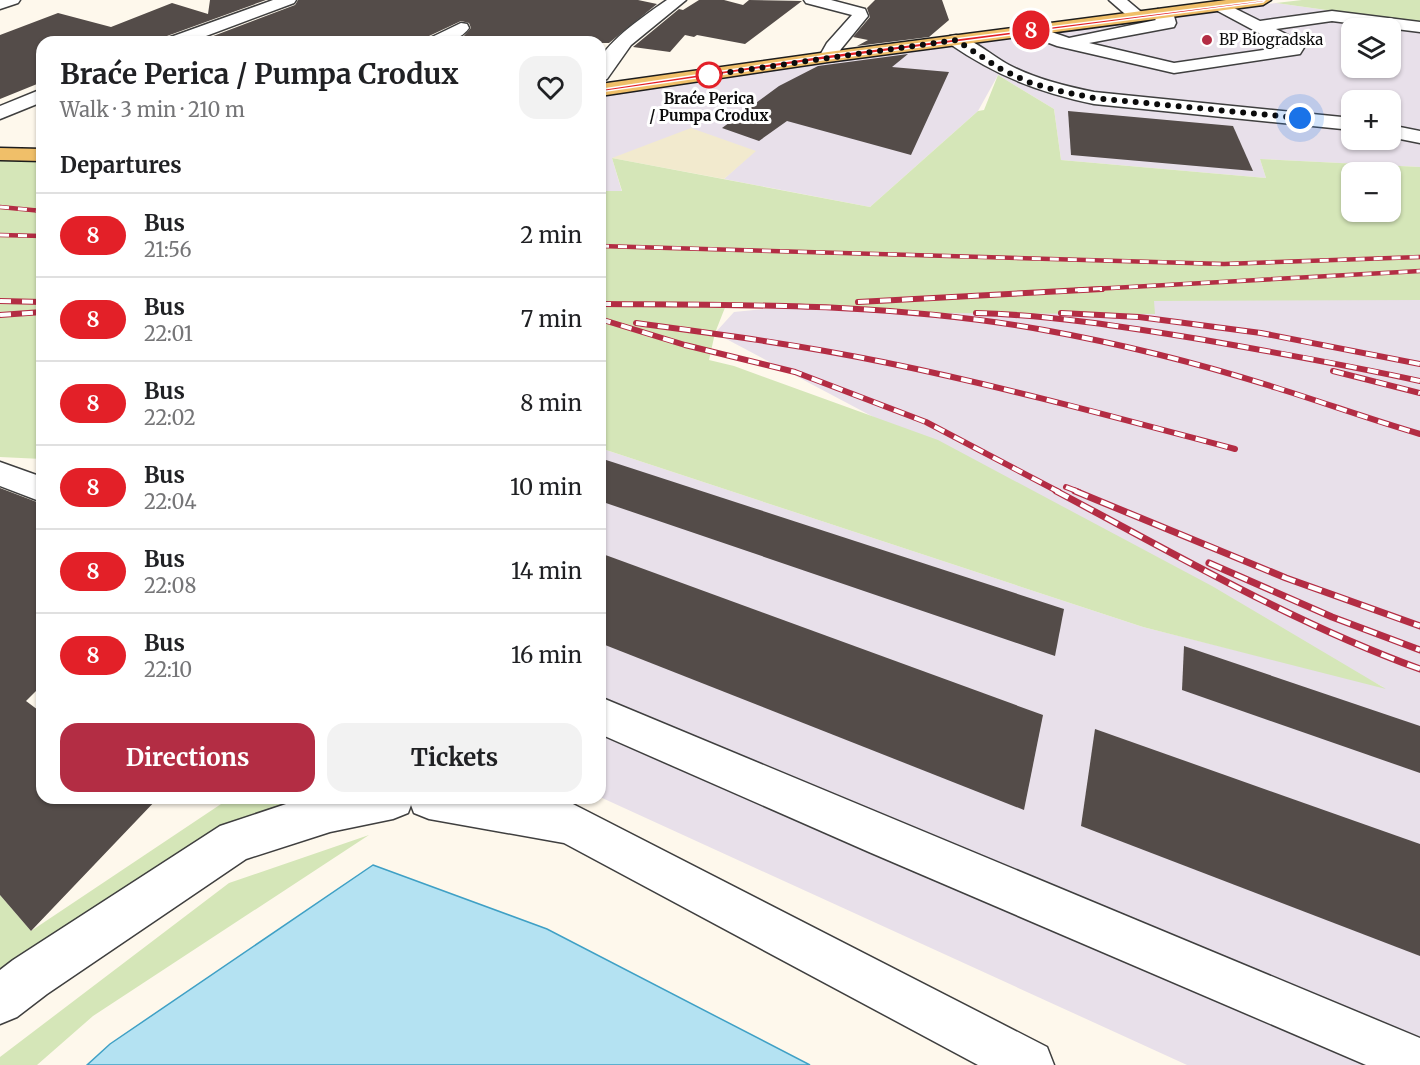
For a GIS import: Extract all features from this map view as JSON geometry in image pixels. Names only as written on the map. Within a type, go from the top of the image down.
[{"type":"main road","points":[[606,89],[828,57],[1263,0]]},
{"type":"main road","points":[[0,154],[36,155]]},
{"type":"street","points":[[0,4],[12,0]]},
{"type":"street","points":[[190,36],[288,0]]},
{"type":"street","points":[[606,64],[633,31],[678,0]]},
{"type":"street","points":[[812,0],[859,12],[860,16],[833,47],[828,57]]},
{"type":"street","points":[[1117,0],[1138,16]]},
{"type":"street","points":[[1031,30],[1063,42],[1174,68],[1294,50],[1296,46],[1292,42],[1220,6]]},
{"type":"street","points":[[1063,42],[1168,23],[1168,20],[1158,14]]},
{"type":"street","points":[[1258,26],[1332,16],[1420,27]]},
{"type":"street","points":[[447,36],[461,28]]},
{"type":"street","points":[[956,40],[999,68],[1028,82],[1055,90],[1094,98],[1341,123]]},
{"type":"street","points":[[0,113],[36,98]]},
{"type":"street","points":[[1401,133],[1420,137]]},
{"type":"street","points":[[0,474],[36,488]]},
{"type":"street","points":[[606,718],[1420,1063]]},
{"type":"street","points":[[0,1000],[30,977],[235,842],[330,811],[364,804]]},
{"type":"street","points":[[463,804],[569,823],[1029,1065]]},
{"type":"shaded area","points":[[1276,3],[1384,18],[1341,18],[1341,78],[1401,78],[1401,20],[1420,23],[1420,167],[1401,166],[1401,162],[1341,163],[1260,159],[1266,178],[1061,160],[1054,109],[998,75],[978,111],[870,207],[724,179],[755,151],[612,158],[622,192],[606,191],[606,89],[828,57],[907,52]]},
{"type":"shaded area","points":[[691,128],[756,151],[724,179],[612,158]]},
{"type":"shaded area","points":[[1420,246],[1420,1065],[1187,1065],[606,800],[606,450],[1143,627],[1383,687],[715,333],[734,312]]},
{"type":"green space","points":[[1302,0],[1420,0],[1420,23],[1401,20],[1401,18],[1384,18],[1276,3]]},
{"type":"green space","points":[[998,75],[1054,109],[1061,160],[1266,178],[1260,159],[1341,163],[1341,222],[1401,222],[1401,166],[1420,167],[1420,300],[1154,301],[1155,314],[927,313],[726,305],[715,333],[709,360],[734,366],[938,440],[1212,586],[1386,689],[1143,627],[606,450],[606,191],[622,191],[612,158],[870,207],[978,111],[984,110]]},
{"type":"green space","points":[[0,154],[36,155],[36,459],[0,457]]},
{"type":"green space","points":[[221,804],[364,804],[330,811],[0,1000],[0,895],[31,931]]},
{"type":"green space","points":[[369,835],[93,1016],[37,1065],[0,1065],[0,1057],[229,883]]},
{"type":"water","points":[[373,865],[547,929],[810,1065],[87,1065],[110,1044]]},
{"type":"building","points":[[210,0],[266,0],[167,36],[36,36],[36,84],[0,99],[0,35],[58,13],[111,27],[172,3],[208,14]]},
{"type":"building","points":[[298,0],[638,0],[657,4],[609,43],[606,43],[606,36],[464,36],[471,28],[469,23],[461,21],[429,36],[213,36],[295,5]]},
{"type":"building","points":[[699,0],[724,0],[743,5],[749,0],[802,1],[745,44],[685,35],[670,52],[633,47],[679,9],[683,10]]},
{"type":"building","points":[[875,0],[942,0],[949,20],[929,37],[857,46],[868,40],[853,37],[870,17],[867,8]]},
{"type":"building","points":[[908,54],[892,67],[949,72],[911,155],[787,121],[759,141],[722,128],[779,86],[818,66]]},
{"type":"building","points":[[1068,111],[1233,126],[1253,171],[1071,155]]},
{"type":"building","points":[[606,460],[1064,609],[1055,656],[606,503]]},
{"type":"building","points":[[0,488],[36,502],[36,691],[26,701],[36,708],[36,804],[152,804],[31,931],[0,895]]},
{"type":"building","points":[[606,555],[1043,715],[1024,810],[606,645]]},
{"type":"building","points":[[1184,646],[1420,726],[1420,773],[1182,690]]},
{"type":"building","points":[[1095,729],[1420,844],[1420,956],[1081,826]]},
{"type":"railway","points":[[0,207],[36,210]]},
{"type":"railway","points":[[0,235],[36,236]]},
{"type":"railway","points":[[606,246],[1224,264],[1420,257]]},
{"type":"railway","points":[[1075,290],[1420,271]]},
{"type":"railway","points":[[858,302],[1102,289]]},
{"type":"railway","points":[[0,301],[36,302]]},
{"type":"railway","points":[[606,304],[822,307],[989,321],[1132,348],[1190,363],[1420,434]]},
{"type":"railway","points":[[0,315],[36,312]]},
{"type":"railway","points":[[976,313],[1060,319],[1144,330],[1420,381]]},
{"type":"railway","points":[[1061,313],[1139,317],[1261,333],[1420,364]]},
{"type":"railway","points":[[606,321],[685,345],[795,372],[926,422],[1059,492]]},
{"type":"railway","points":[[636,323],[790,345],[927,371],[1235,449]]},
{"type":"railway","points":[[1333,371],[1420,393]]},
{"type":"railway","points":[[1066,487],[1079,492]]},
{"type":"railway","points":[[1056,491],[1280,609],[1326,631],[1420,669]]},
{"type":"railway","points":[[1075,491],[1286,578],[1420,626]]},
{"type":"railway","points":[[1209,563],[1332,617],[1420,650]]},
{"type":"bus line","name":"8","points":[[606,89],[828,57],[1263,0]]},
{"type":"place","name":"BP Biogradska","points":[[1207,40]]},
{"type":"place","name":"Braće Perica / Pumpa Crodux","points":[[709,75]]},
{"type":"route","points":[[709,75],[956,40],[999,68],[1028,82],[1055,90],[1094,98],[1300,118]]}]
